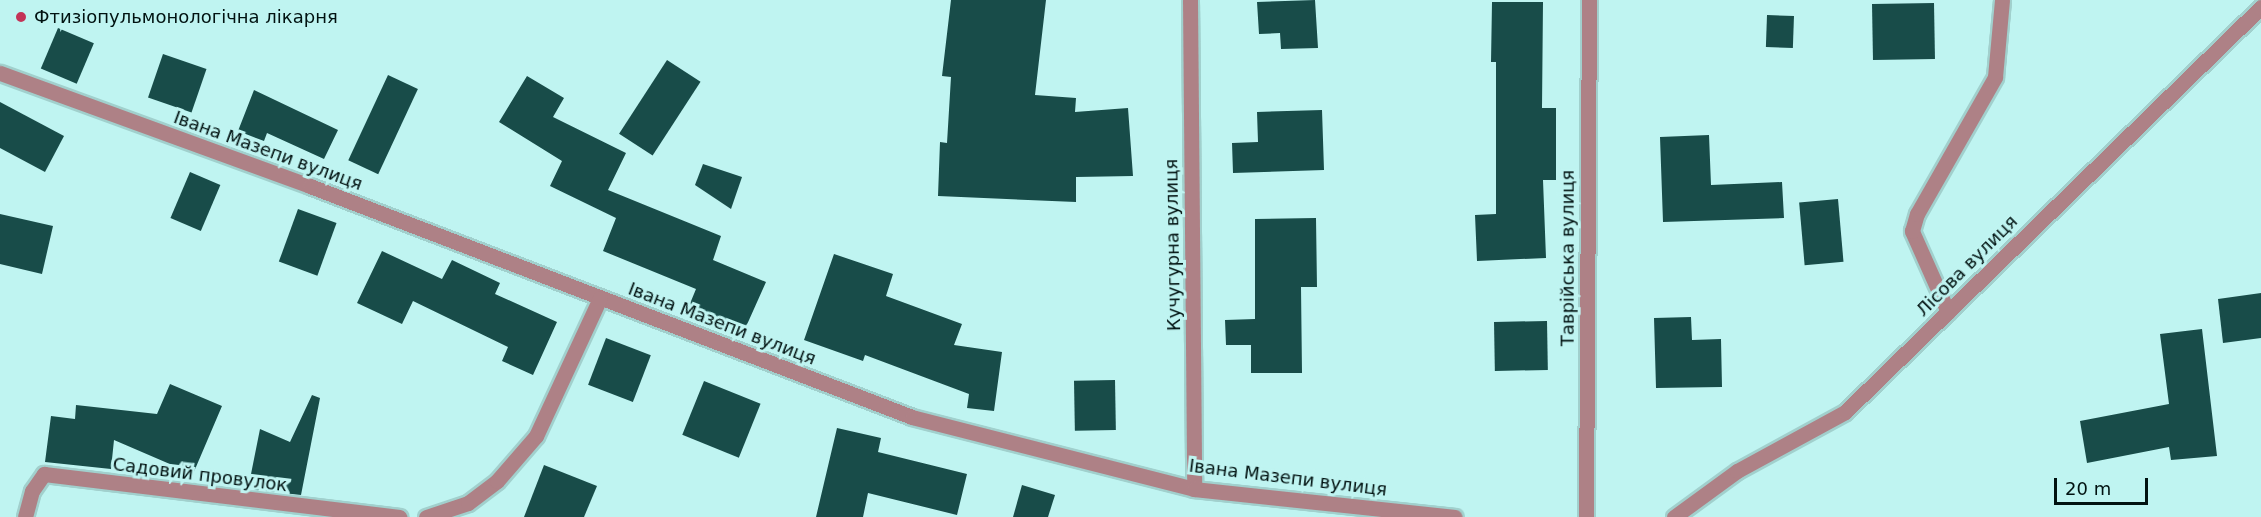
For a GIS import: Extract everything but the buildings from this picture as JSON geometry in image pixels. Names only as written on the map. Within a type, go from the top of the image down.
[{"type":"street","name":"Кучугурна вулиця","points":[[1190,0],[1194,489]]},
{"type":"street","name":"Таврійська вулиця","points":[[1586,517],[1589,0]]},
{"type":"street","points":[[1948,312],[1912,231],[1917,214],[1995,77],[2002,0]]},
{"type":"street","name":"Лісова вулиця","points":[[1674,517],[1737,471],[1845,412],[2261,7]]},
{"type":"street","name":"Івана Мазепи вулиця","points":[[0,73],[912,417],[1194,489],[1455,517]]},
{"type":"street","points":[[426,517],[475,497],[498,481],[536,436],[600,298]]},
{"type":"street","name":"Садовий провулок","points":[[25,517],[32,491],[44,474],[399,517]]},
{"type":"place","name":"Фтизіопульмонологічна лікарня","points":[[21,17]]}]
